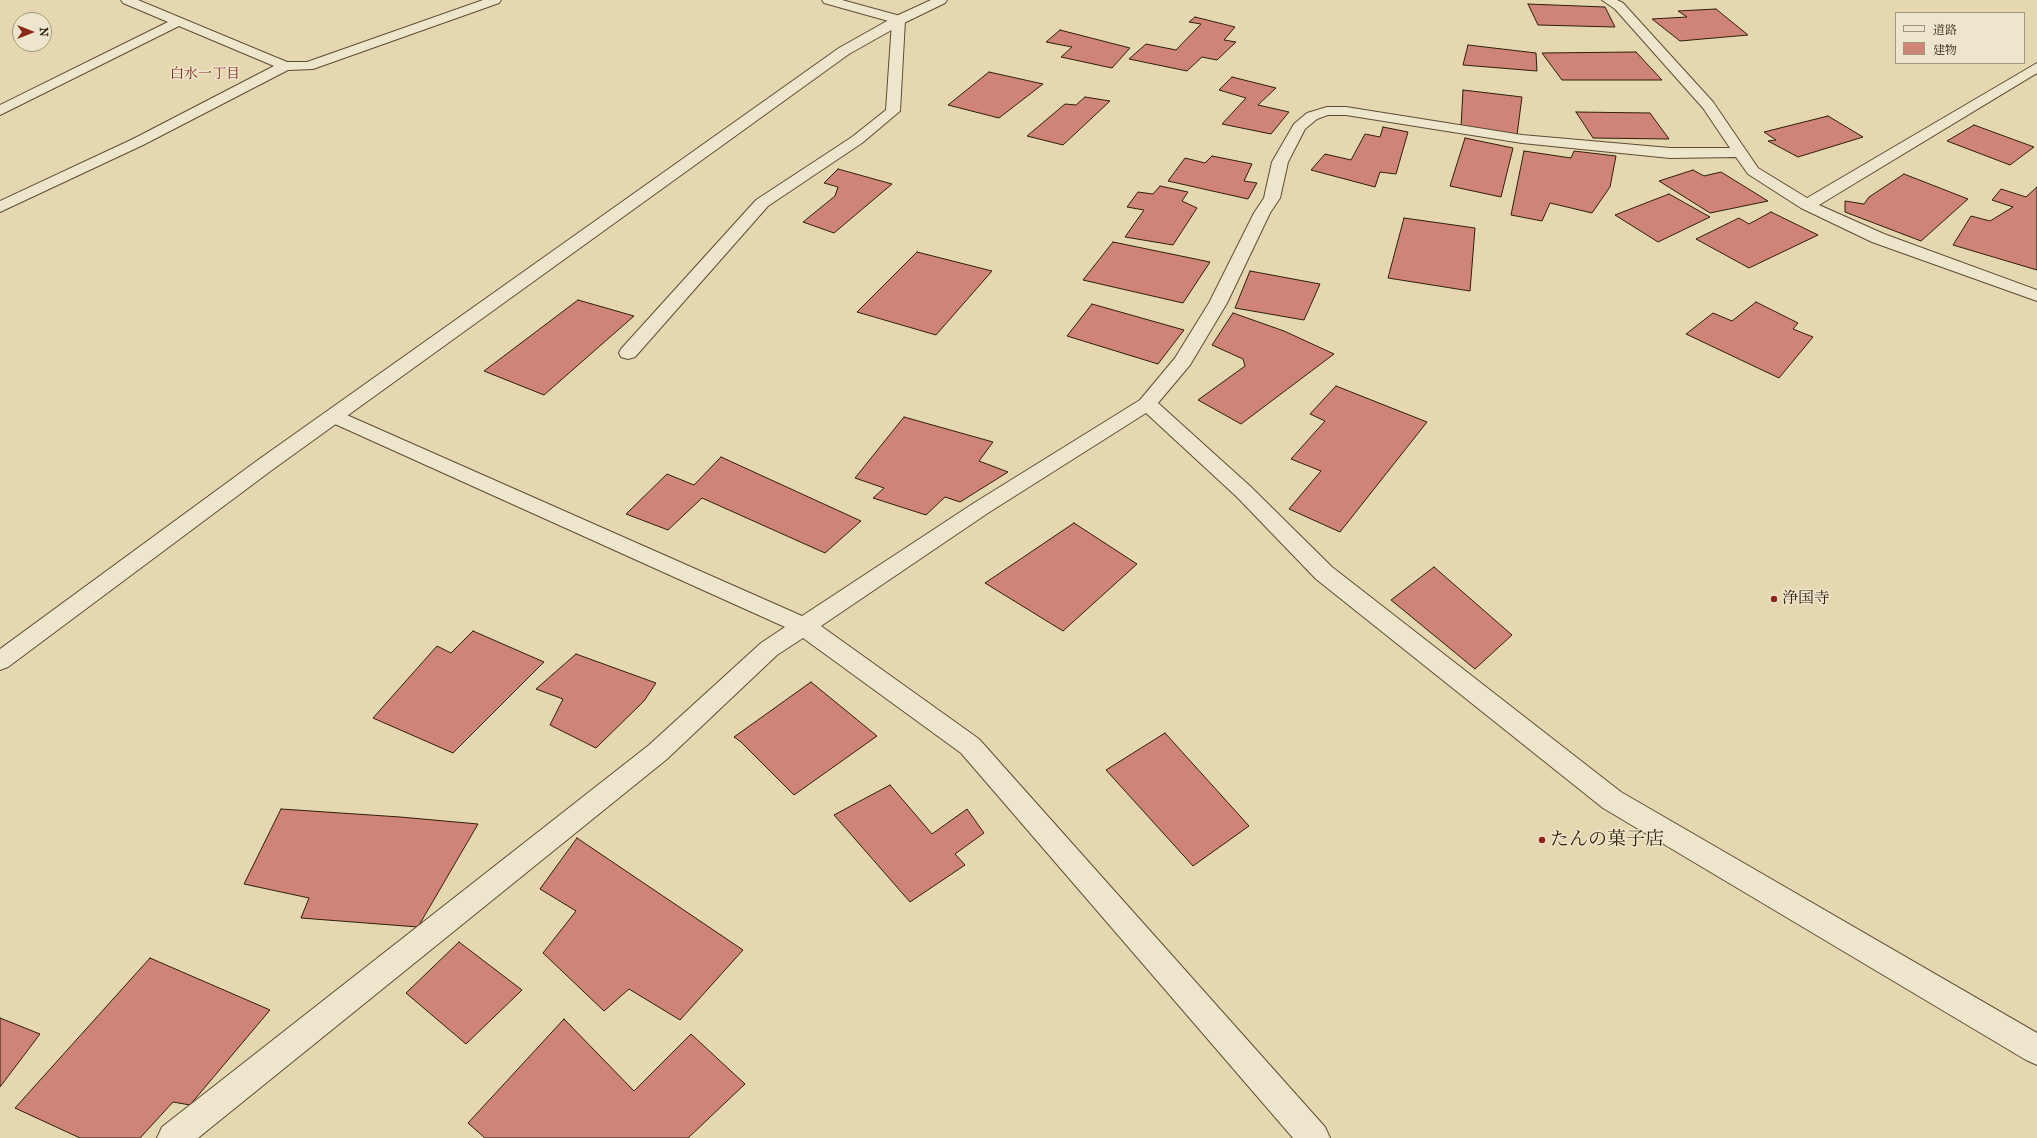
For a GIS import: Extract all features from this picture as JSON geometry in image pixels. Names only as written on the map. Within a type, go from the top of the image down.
[{"type":"street","points":[[127,0],[285,66],[308,66],[496,0]]},
{"type":"street","points":[[828,0],[899,20]]},
{"type":"street","points":[[0,661],[334,416],[844,51],[899,20],[941,0]]},
{"type":"street","points":[[1608,0],[1619,6],[1708,105],[1753,171],[1807,205],[1878,238],[2037,296]]},
{"type":"street","points":[[628,353],[762,203],[857,140],[893,111],[899,20]]},
{"type":"street","points":[[0,111],[178,22]]},
{"type":"street","points":[[0,207],[138,142],[285,66]]},
{"type":"street","points":[[1807,205],[2037,67]]},
{"type":"street","points":[[173,1138],[332,1014],[658,752],[769,649],[981,508],[1147,404],[1184,361],[1218,303],[1262,213],[1272,198],[1280,162],[1299,128],[1312,116],[1327,111],[1346,111],[1522,140],[1670,153],[1740,152]]},
{"type":"street","points":[[1147,404],[1244,492],[1324,573],[1612,800],[2037,1050]]},
{"type":"street","points":[[334,416],[804,626],[970,746],[1314,1138]]},
{"type":"building","points":[[1528,4],[1605,7],[1615,27],[1538,25]]},
{"type":"building","points":[[1716,9],[1748,35],[1680,41],[1652,19],[1687,17],[1678,11]]},
{"type":"building","points":[[1195,17],[1235,27],[1224,40],[1236,42],[1217,60],[1202,57],[1187,71],[1129,59],[1146,44],[1176,50],[1201,24],[1189,22]]},
{"type":"building","points":[[1060,30],[1130,48],[1112,68],[1061,57],[1072,47],[1046,42]]},
{"type":"building","points":[[1468,45],[1536,53],[1537,71],[1463,65]]},
{"type":"building","points":[[1636,52],[1662,80],[1562,80],[1542,53]]},
{"type":"building","points":[[989,72],[1043,84],[999,118],[948,105]]},
{"type":"building","points":[[1232,77],[1276,88],[1258,105],[1289,112],[1271,134],[1222,124],[1246,98],[1219,90]]},
{"type":"building","points":[[1463,90],[1522,97],[1517,135],[1461,127]]},
{"type":"building","points":[[1085,97],[1110,101],[1063,145],[1027,136],[1065,104],[1076,105]]},
{"type":"building","points":[[1576,112],[1650,113],[1669,139],[1593,138]]},
{"type":"building","points":[[1828,116],[1863,137],[1798,157],[1768,141],[1776,140],[1764,132]]},
{"type":"building","points":[[1974,125],[2034,147],[2010,165],[1947,141]]},
{"type":"building","points":[[1383,127],[1408,132],[1396,174],[1380,172],[1375,187],[1311,170],[1325,154],[1351,160],[1365,134],[1380,137]]},
{"type":"building","points":[[1465,138],[1513,148],[1501,197],[1450,186]]},
{"type":"building","points":[[1524,151],[1571,158],[1574,151],[1616,156],[1610,187],[1592,213],[1550,203],[1542,221],[1511,215]]},
{"type":"building","points":[[1212,156],[1252,164],[1244,181],[1257,183],[1248,199],[1168,181],[1185,158],[1205,163]]},
{"type":"building","points":[[838,169],[892,184],[834,233],[803,222],[835,196],[838,187],[824,183]]},
{"type":"building","points":[[1693,170],[1704,176],[1721,172],[1768,201],[1710,213],[1659,181]]},
{"type":"building","points":[[1904,174],[1968,199],[1921,241],[1845,212],[1845,201],[1864,204],[1869,197]]},
{"type":"building","points":[[1160,186],[1188,192],[1182,201],[1197,208],[1173,245],[1125,237],[1144,210],[1127,207],[1138,192],[1153,194]]},
{"type":"building","points":[[2037,187],[2037,270],[1953,245],[1971,216],[1990,221],[2013,207],[1992,200],[2001,189],[2026,197]]},
{"type":"building","points":[[1669,194],[1710,217],[1658,242],[1615,215]]},
{"type":"building","points":[[1771,212],[1818,235],[1749,268],[1696,239],[1739,218],[1749,224]]},
{"type":"building","points":[[1404,218],[1475,228],[1470,291],[1388,278]]},
{"type":"building","points":[[1113,242],[1210,262],[1183,303],[1083,280]]},
{"type":"building","points":[[917,252],[992,271],[936,335],[857,312]]},
{"type":"building","points":[[1250,271],[1320,284],[1304,320],[1235,308]]},
{"type":"building","points":[[578,300],[634,316],[544,395],[484,371]]},
{"type":"building","points":[[1756,302],[1798,323],[1793,329],[1813,337],[1779,378],[1686,334],[1713,313],[1732,321]]},
{"type":"building","points":[[1092,304],[1184,330],[1158,364],[1067,336]]},
{"type":"building","points":[[1233,313],[1284,331],[1334,354],[1241,424],[1198,400],[1245,366],[1243,359],[1212,345]]},
{"type":"building","points":[[1336,386],[1427,422],[1340,532],[1289,509],[1321,471],[1291,459],[1325,421],[1310,414]]},
{"type":"building","points":[[904,417],[993,442],[979,461],[1008,472],[960,502],[945,497],[926,515],[873,498],[884,488],[855,478]]},
{"type":"building","points":[[721,457],[861,521],[825,553],[702,498],[668,530],[626,514],[667,474],[694,485]]},
{"type":"building","points":[[1074,523],[1137,564],[1063,631],[985,583]]},
{"type":"building","points":[[1434,567],[1512,635],[1475,669],[1391,600]]},
{"type":"building","points":[[473,631],[544,662],[453,753],[373,718],[437,646],[451,653]]},
{"type":"building","points":[[576,654],[656,683],[644,701],[596,748],[550,725],[563,699],[536,689]]},
{"type":"building","points":[[811,682],[877,736],[794,795],[741,742],[734,737]]},
{"type":"building","points":[[1165,733],[1249,826],[1193,866],[1106,770]]},
{"type":"building","points":[[890,785],[932,834],[967,809],[984,833],[955,854],[965,865],[910,902],[834,815]]},
{"type":"building","points":[[281,809],[478,824],[418,927],[301,918],[309,898],[244,884]]},
{"type":"building","points":[[577,838],[743,950],[680,1020],[629,989],[604,1011],[543,953],[576,911],[540,889]]},
{"type":"building","points":[[459,942],[522,990],[466,1044],[406,993]]},
{"type":"building","points":[[150,958],[270,1010],[190,1105],[173,1102],[140,1138],[80,1138],[15,1108]]},
{"type":"building","points":[[0,1018],[40,1034],[0,1087]]},
{"type":"building","points":[[564,1019],[634,1091],[691,1034],[745,1084],[688,1138],[485,1138],[468,1123]]},
{"type":"place","name":"浄国寺","points":[[1774,599]]},
{"type":"place","name":"たんの菓子店","points":[[1542,840]]},
{"type":"district","name":"白水一丁目","points":[[205,75]]}]
